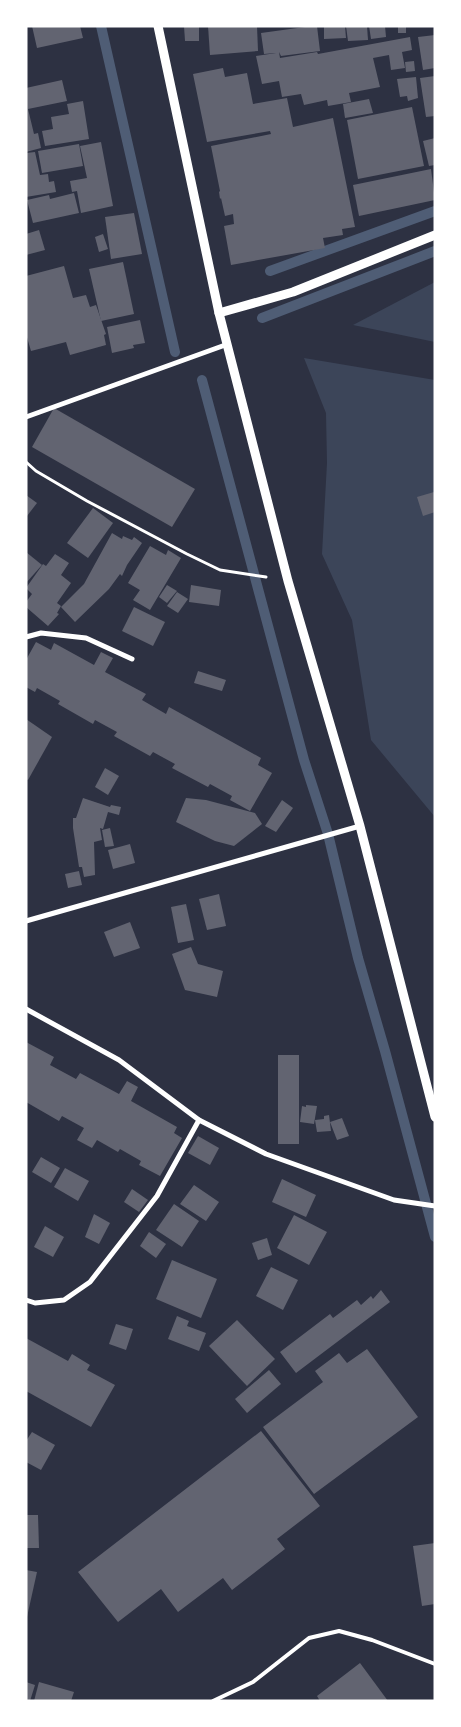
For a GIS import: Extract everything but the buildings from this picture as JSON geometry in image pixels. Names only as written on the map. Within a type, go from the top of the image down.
[{"type":"street","points":[[158,26],[218,313],[228,344],[288,581],[360,826],[435,1117]]},
{"type":"street","points":[[218,313],[293,292],[435,235]]},
{"type":"street","points":[[26,417],[228,344]]},
{"type":"street","points":[[26,637],[41,633],[86,638],[132,659]]},
{"type":"street","points":[[26,921],[360,826]]},
{"type":"street","points":[[26,1009],[119,1060],[199,1120],[266,1154],[394,1200],[435,1206]]},
{"type":"street","points":[[26,1300],[35,1303],[64,1300],[75,1295],[90,1282],[157,1196],[199,1120]]},
{"type":"lane","points":[[213,1701],[253,1682],[309,1638],[340,1631],[372,1640],[435,1664]]},
{"type":"path","points":[[26,462],[36,471],[88,502],[220,570],[288,581]]},
{"type":"shaded area","points":[[435,282],[435,342],[353,325]]},
{"type":"shaded area","points":[[304,358],[435,380],[435,817],[371,740],[352,620],[322,554],[327,463],[326,413]]},
{"type":"waterway","points":[[101,26],[175,352]]},
{"type":"waterway","points":[[270,271],[435,211]]},
{"type":"waterway","points":[[262,318],[435,251]]},
{"type":"waterway","points":[[202,380],[304,760],[328,834],[358,958],[435,1237]]}]
